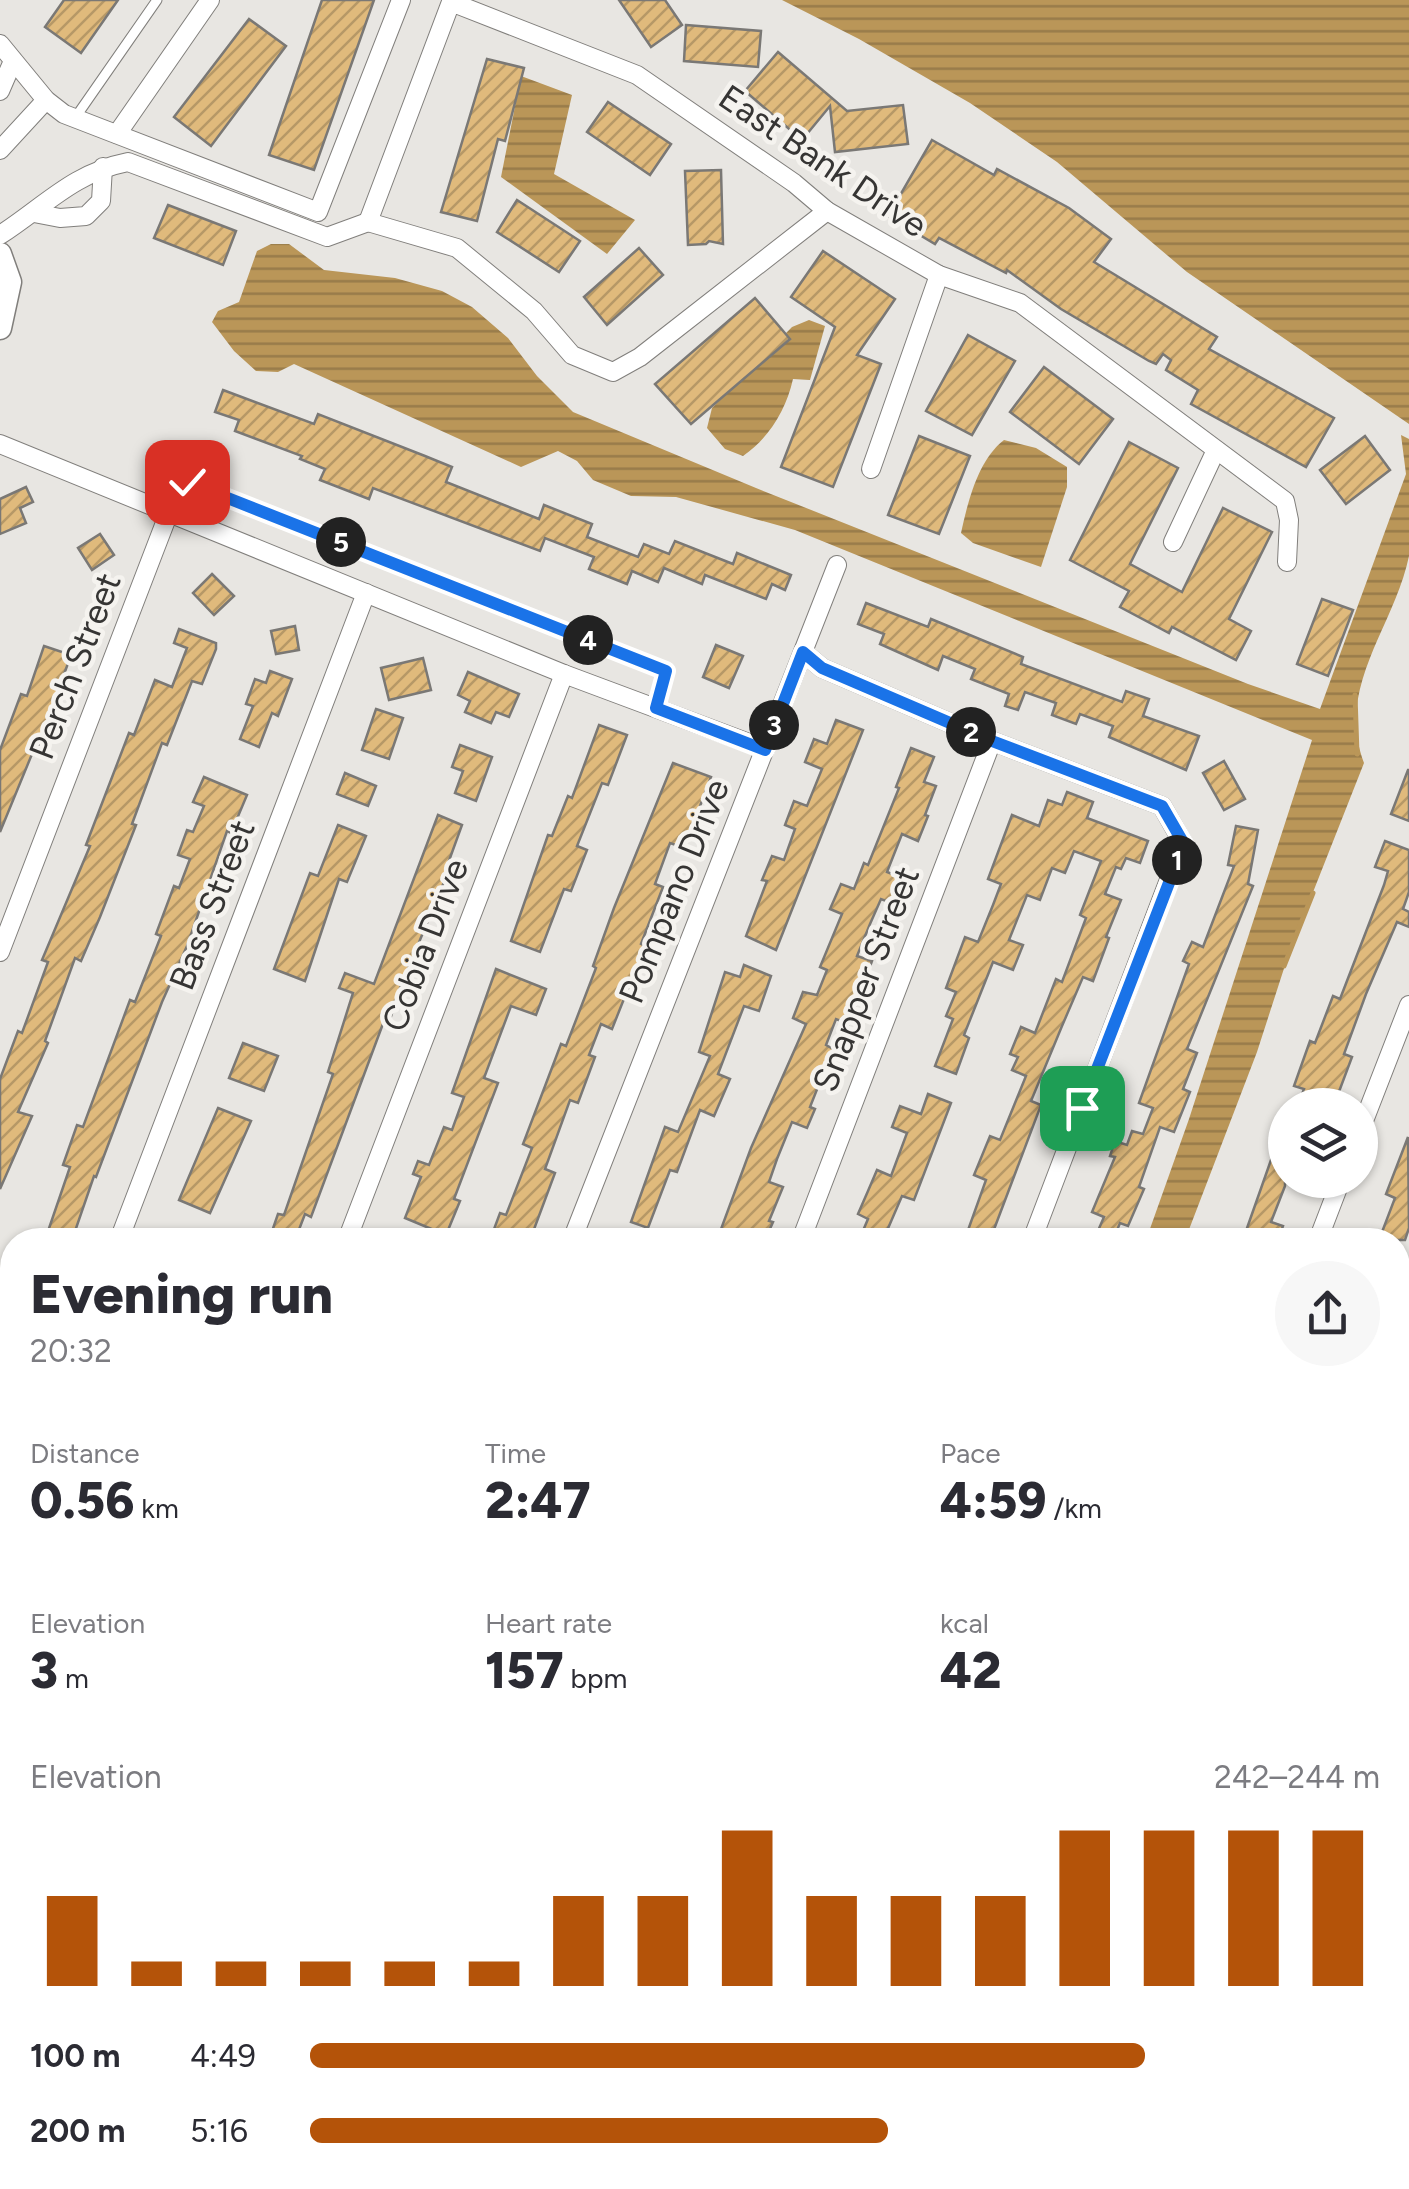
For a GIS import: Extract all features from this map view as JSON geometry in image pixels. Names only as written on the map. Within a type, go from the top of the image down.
[{"type":"street","points":[[117,134],[210,0]]},
{"type":"street","points":[[0,44],[46,100],[75,118],[318,212],[401,0]]},
{"type":"street","name":"East Bank Drive","points":[[368,222],[452,2],[637,75],[794,182],[828,212],[939,275],[1020,303],[1285,502],[1289,520],[1287,562]]},
{"type":"street","points":[[0,92],[14,61]]},
{"type":"street","points":[[0,150],[46,100]]},
{"type":"street","points":[[0,234],[51,196],[103,167],[128,162],[327,237],[368,222],[457,248],[534,310],[572,355],[613,372],[640,357],[828,212]]},
{"type":"street","points":[[34,212],[60,218],[86,216],[101,201],[103,167]]},
{"type":"street","points":[[0,254],[10,282],[0,328]]},
{"type":"street","points":[[870,469],[939,275]]},
{"type":"street","points":[[0,444],[564,674],[765,750]]},
{"type":"street","points":[[1173,542],[1216,450]]},
{"type":"street","name":"Perch Street","points":[[0,952],[168,514]]},
{"type":"street","name":"Pompano Drive","points":[[577,1228],[837,565]]},
{"type":"street","name":"Bass Street","points":[[124,1228],[366,593]]},
{"type":"street","points":[[803,652],[822,668],[992,741],[1162,806],[1184,844],[1037,1228]]},
{"type":"street","name":"Cobia Drive","points":[[352,1228],[564,674]]},
{"type":"street","name":"Snapper Street","points":[[806,1228],[992,741]]},
{"type":"street","points":[[1377,1088],[1409,1005]]},
{"type":"street","points":[[1323,1228],[1334,1198]]},
{"type":"lane","points":[[75,118],[158,0]]},
{"type":"lane","points":[[168,514],[187,482],[666,671],[656,708]]},
{"type":"shaded area","points":[[782,0],[1409,0],[1409,424],[1187,272],[1057,162],[970,103]]},
{"type":"shaded area","points":[[521,76],[572,95],[554,174],[635,220],[607,254],[501,177]]},
{"type":"shaded area","points":[[271,244],[289,244],[324,270],[395,278],[442,291],[472,307],[508,338],[537,376],[573,412],[1248,684],[1320,709],[1406,474],[1401,435],[1409,439],[1409,556],[1362,683],[1357,735],[1364,763],[1289,953],[1257,1052],[1190,1228],[1150,1228],[1312,740],[795,530],[676,497],[631,496],[593,480],[577,461],[558,451],[521,467],[294,364],[278,372],[256,371],[234,351],[212,322],[218,311],[239,302],[257,251]]},
{"type":"shaded area","points":[[809,320],[825,326],[810,380],[793,379],[775,422],[752,449],[743,456],[725,449],[707,428],[712,408],[792,327]]},
{"type":"shaded area","points":[[1004,440],[1036,448],[1067,467],[1067,487],[1041,567],[973,543],[961,533],[981,470]]},
{"type":"building","points":[[64,0],[118,0],[81,53],[45,27]]},
{"type":"building","points":[[322,0],[374,0],[314,170],[269,155]]},
{"type":"building","points":[[619,0],[665,0],[682,25],[651,47]]},
{"type":"building","points":[[249,19],[286,46],[211,146],[174,117]]},
{"type":"building","points":[[686,25],[761,31],[758,67],[684,61]]},
{"type":"building","points":[[778,52],[847,111],[903,105],[908,144],[835,152],[830,106],[802,140],[745,91]]},
{"type":"building","points":[[487,59],[524,68],[505,141],[498,139],[477,221],[441,212]]},
{"type":"building","points":[[608,102],[671,144],[650,175],[587,132]]},
{"type":"building","points":[[932,140],[994,175],[997,169],[1069,208],[1111,239],[1094,262],[1217,337],[1209,349],[1334,418],[1306,467],[1191,404],[1198,390],[1166,370],[1171,360],[1163,354],[1156,364],[1149,361],[1061,309],[1007,270],[1006,273],[939,238],[935,244],[888,216]]},
{"type":"building","points":[[721,170],[723,244],[709,241],[688,245],[685,171]]},
{"type":"building","points":[[517,200],[580,241],[559,272],[497,232]]},
{"type":"building","points":[[168,205],[236,231],[223,265],[154,238]]},
{"type":"building","points":[[639,248],[663,275],[607,325],[584,297]]},
{"type":"building","points":[[823,251],[895,299],[857,355],[881,364],[833,487],[781,467],[835,327],[791,297]]},
{"type":"building","points":[[755,298],[790,339],[691,424],[655,384]]},
{"type":"building","points":[[968,335],[1015,361],[972,435],[926,411]]},
{"type":"building","points":[[1044,367],[1113,419],[1079,464],[1010,412]]},
{"type":"building","points":[[223,390],[314,424],[318,414],[425,456],[452,467],[446,482],[539,519],[544,505],[592,524],[587,537],[638,557],[644,544],[669,554],[675,541],[733,564],[737,553],[791,575],[785,590],[772,584],[766,599],[705,575],[702,584],[664,568],[658,582],[632,571],[627,584],[589,569],[594,557],[545,538],[540,551],[373,488],[369,499],[320,480],[325,469],[300,459],[302,456],[235,431],[239,420],[215,412]]},
{"type":"building","points":[[919,436],[970,456],[939,534],[888,515]]},
{"type":"building","points":[[1365,436],[1390,470],[1346,504],[1320,470]]},
{"type":"building","points":[[1129,442],[1178,468],[1130,564],[1182,592],[1223,508],[1272,532],[1229,619],[1251,631],[1236,660],[1172,627],[1169,633],[1120,607],[1129,591],[1070,560]]},
{"type":"building","points":[[26,487],[33,502],[20,508],[26,523],[0,534],[0,499]]},
{"type":"building","points":[[100,534],[114,555],[92,570],[78,548]]},
{"type":"building","points":[[212,574],[234,596],[214,615],[193,593]]},
{"type":"building","points":[[1322,599],[1353,610],[1328,676],[1297,664]]},
{"type":"building","points":[[866,603],[928,627],[931,619],[1023,657],[1021,664],[1122,702],[1126,691],[1149,699],[1143,716],[1199,736],[1186,770],[1109,737],[1113,726],[1080,714],[1076,724],[1052,715],[1056,703],[1025,692],[1018,710],[1005,706],[1009,694],[971,679],[975,669],[943,656],[938,670],[880,644],[884,634],[858,624]]},
{"type":"building","points":[[295,626],[299,650],[276,654],[271,631]]},
{"type":"building","points":[[179,629],[216,643],[216,649],[202,684],[192,681],[167,745],[162,743],[132,824],[136,825],[100,917],[81,961],[75,958],[45,1041],[48,1043],[18,1112],[32,1116],[0,1189],[0,1079],[18,1031],[22,1033],[48,962],[42,960],[90,846],[86,845],[129,733],[134,735],[155,680],[172,687],[187,648],[174,643]]},
{"type":"building","points":[[716,645],[743,656],[729,688],[703,677]]},
{"type":"building","points":[[44,646],[71,655],[35,755],[32,754],[0,832],[0,750],[21,694],[27,696]]},
{"type":"building","points":[[423,658],[431,690],[389,700],[381,668]]},
{"type":"building","points":[[270,671],[292,679],[278,716],[272,713],[259,747],[240,739],[253,706],[246,704],[255,679],[266,683]]},
{"type":"building","points":[[468,672],[519,694],[509,717],[496,712],[491,723],[465,712],[470,701],[458,695]]},
{"type":"building","points":[[376,709],[403,718],[389,759],[362,750]]},
{"type":"building","points":[[836,720],[863,730],[776,950],[746,936],[772,856],[784,860],[795,829],[785,825],[794,801],[807,806],[822,769],[805,762],[814,739],[827,744]]},
{"type":"building","points":[[599,725],[627,735],[608,785],[602,783],[577,846],[587,850],[571,891],[564,889],[540,952],[511,941],[548,835],[552,836],[568,796],[572,798]]},
{"type":"building","points":[[460,745],[492,757],[476,801],[455,793],[463,771],[452,767]]},
{"type":"building","points":[[911,748],[934,757],[924,782],[936,786],[918,841],[902,834],[887,872],[905,879],[894,904],[881,899],[857,956],[872,961],[849,1024],[836,1019],[826,1045],[833,1049],[810,1107],[815,1109],[807,1128],[792,1122],[769,1182],[783,1187],[769,1221],[773,1222],[770,1228],[721,1228],[751,1148],[806,1024],[793,1018],[803,992],[817,995],[827,970],[820,967],[842,914],[830,909],[841,884],[854,889],[864,863],[868,865],[899,788],[896,787]]},
{"type":"building","points":[[1224,761],[1245,799],[1224,810],[1203,773]]},
{"type":"building","points":[[673,763],[711,777],[682,847],[670,843],[655,884],[663,887],[641,944],[645,946],[612,1029],[601,1024],[589,1055],[595,1057],[578,1103],[570,1100],[545,1169],[555,1173],[534,1228],[494,1228],[500,1213],[506,1215],[532,1148],[523,1144],[561,1044],[566,1046],[614,908]]},
{"type":"building","points":[[1409,770],[1409,821],[1391,814]]},
{"type":"building","points":[[345,773],[376,786],[368,806],[337,794]]},
{"type":"building","points":[[204,777],[247,795],[231,833],[227,831],[187,946],[76,1228],[49,1228],[70,1167],[63,1165],[77,1125],[83,1127],[130,1000],[135,1002],[161,936],[156,934],[174,886],[179,888],[190,859],[178,855],[187,830],[193,832],[204,806],[193,802]]},
{"type":"building","points":[[1067,792],[1093,802],[1087,818],[1148,841],[1140,863],[1126,858],[1121,869],[1116,867],[1105,894],[1121,900],[1106,937],[1109,938],[1093,981],[1083,977],[1031,1101],[1041,1105],[995,1228],[969,1228],[986,1180],[974,1175],[990,1136],[1000,1140],[1026,1076],[1012,1070],[1018,1057],[1010,1054],[1021,1027],[1035,1033],[1056,979],[1062,982],[1086,918],[1080,915],[1101,861],[1074,851],[1065,873],[1052,868],[1040,900],[1027,895],[1009,940],[1023,945],[1013,970],[993,962],[964,1035],[969,1038],[956,1074],[935,1066],[953,1019],[946,1016],[956,992],[946,988],[965,937],[978,942],[993,905],[1001,884],[988,879],[1012,815],[1039,826],[1048,800],[1062,805]]},
{"type":"building","points":[[438,815],[462,825],[446,869],[449,870],[389,1023],[384,1021],[311,1217],[305,1214],[300,1228],[273,1228],[278,1214],[284,1215],[333,1074],[328,1072],[353,993],[339,988],[345,973],[374,984]]},
{"type":"building","points":[[338,825],[366,836],[347,882],[339,879],[305,981],[274,969],[310,873],[318,876]]},
{"type":"building","points":[[1236,826],[1258,830],[1248,884],[1253,886],[1187,1049],[1197,1053],[1183,1089],[1190,1092],[1174,1132],[1160,1127],[1139,1187],[1144,1189],[1128,1226],[1120,1223],[1118,1228],[1099,1228],[1104,1217],[1092,1212],[1115,1157],[1110,1156],[1115,1141],[1127,1145],[1132,1131],[1143,1134],[1153,1108],[1139,1103],[1189,964],[1183,961],[1192,942],[1203,947],[1234,866],[1228,865]]},
{"type":"building","points":[[1385,841],[1409,850],[1409,892],[1403,909],[1409,912],[1409,927],[1397,922],[1366,994],[1344,1054],[1352,1057],[1340,1088],[1294,1086],[1310,1041],[1315,1043],[1333,996],[1340,999],[1384,885],[1388,871],[1375,867]]},
{"type":"building","points":[[744,965],[771,976],[759,1011],[744,1006],[718,1074],[730,1079],[714,1116],[700,1110],[677,1172],[670,1170],[648,1228],[631,1222],[665,1127],[678,1132],[710,1056],[699,1052],[725,972],[740,977]]},
{"type":"building","points":[[496,969],[546,989],[536,1015],[511,1006],[484,1078],[498,1083],[454,1199],[460,1201],[449,1228],[429,1228],[405,1218],[421,1177],[413,1174],[418,1161],[429,1165],[444,1127],[452,1130],[464,1097],[452,1093]]},
{"type":"building","points":[[243,1043],[278,1056],[264,1091],[229,1078]]},
{"type":"building","points":[[928,1094],[951,1103],[914,1200],[902,1196],[888,1228],[864,1228],[868,1219],[858,1214],[877,1170],[891,1176],[907,1133],[892,1127],[900,1106],[921,1114]]},
{"type":"building","points":[[218,1108],[251,1121],[210,1213],[179,1200]]},
{"type":"building","points":[[1408,1137],[1409,1228],[1384,1228],[1395,1198],[1386,1194]]},
{"type":"building","points":[[1268,1169],[1268,1198],[1280,1198],[1271,1222],[1282,1228],[1247,1228]]},
{"type":"waterway","points":[[1355,695],[1357,754]]},
{"type":"waterway","points":[[1284,966],[1313,893]]},
{"type":"route","points":[[187,482],[666,671],[656,708],[765,750],[803,652],[822,668],[992,741],[1162,806],[1184,844],[1082,1108]]}]
